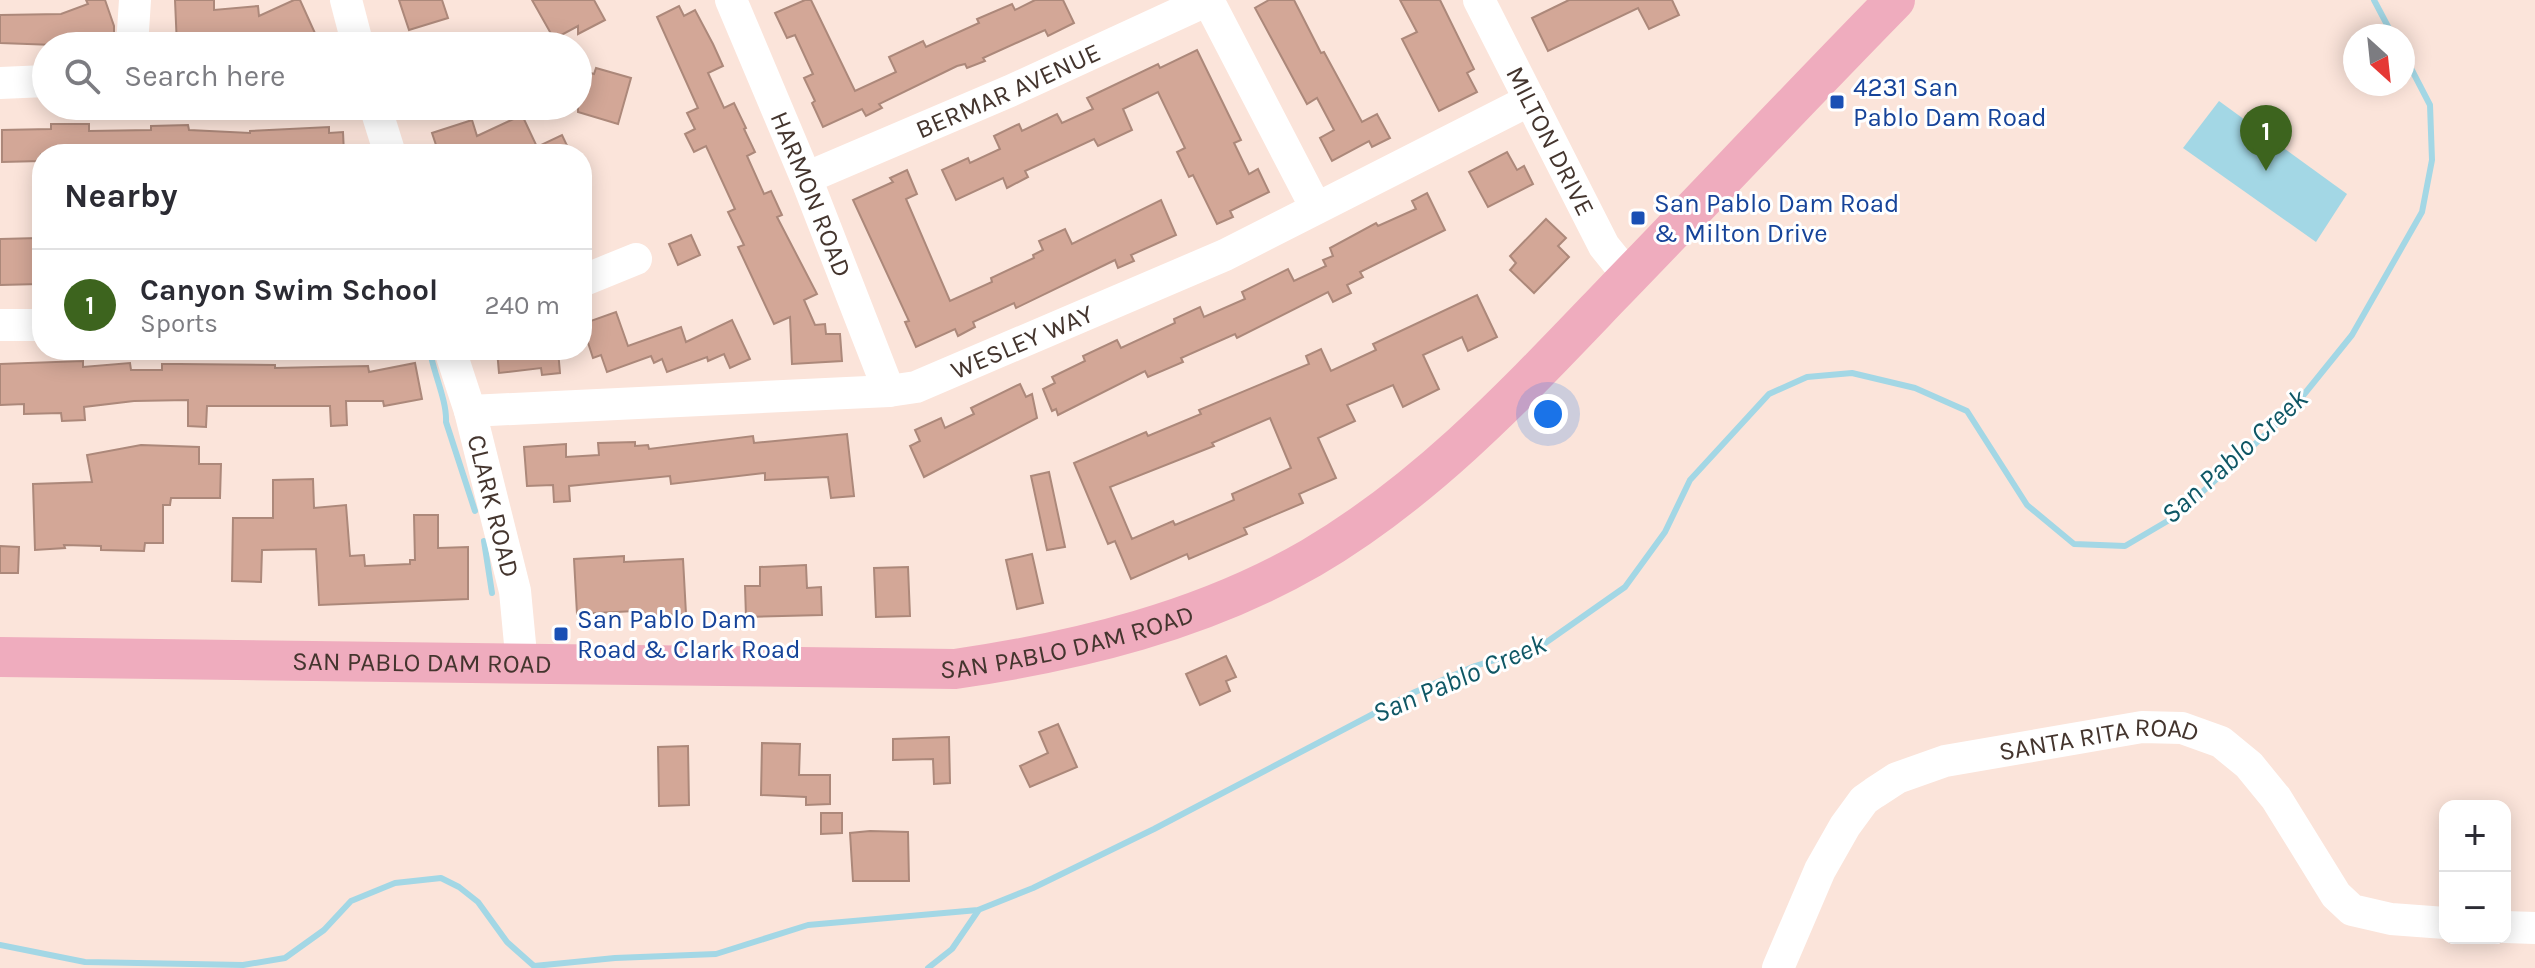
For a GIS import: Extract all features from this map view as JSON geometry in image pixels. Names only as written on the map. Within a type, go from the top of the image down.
[{"type":"main road","name":"SAN PABLO DAM ROAD","points":[[0,657],[955,669],[1028,659],[1182,617],[1255,587],[1310,558],[1409,491],[1473,436],[1895,0]]},
{"type":"street","points":[[133,32],[135,0]]},
{"type":"street","points":[[346,0],[354,32]]},
{"type":"street","name":"HARMON ROAD","points":[[731,0],[806,178],[889,391]]},
{"type":"street","points":[[1208,0],[1316,208]]},
{"type":"street","name":"BERMAR AVENUE","points":[[806,178],[1010,91],[1208,0]]},
{"type":"street","name":"MILTON DRIVE","points":[[1483,1],[1604,246],[1629,277]]},
{"type":"street","points":[[0,83],[32,82]]},
{"type":"street","name":"WESLEY WAY","points":[[470,411],[889,391],[916,387],[1225,255],[1530,100]]},
{"type":"street","points":[[379,120],[387,144]]},
{"type":"street","points":[[592,277],[636,259]]},
{"type":"street","points":[[0,325],[32,325]]},
{"type":"street","name":"CLARK ROAD","points":[[453,360],[470,411],[515,591],[522,665]]},
{"type":"street","name":"SANTA RITA ROAD","points":[[1778,968],[1820,870],[1845,826],[1864,800],[1897,778],[1945,761],[2142,727],[2182,728],[2221,742],[2249,765],[2276,798],[2336,895],[2352,910],[2391,919],[2439,923]]},
{"type":"street","points":[[2511,927],[2535,928]]},
{"type":"water","points":[[2219,101],[2347,194],[2316,242],[2183,148]]},
{"type":"building","points":[[86,0],[105,0],[114,32],[32,32],[32,44],[0,43],[0,15],[61,14],[88,4]]},
{"type":"building","points":[[175,0],[214,0],[214,10],[258,6],[259,16],[300,0],[314,32],[176,32]]},
{"type":"building","points":[[399,0],[442,0],[448,18],[409,30]]},
{"type":"building","points":[[532,0],[594,0],[605,20],[582,32],[578,32],[578,26],[567,32],[550,32]]},
{"type":"building","points":[[811,0],[855,91],[896,72],[889,57],[923,41],[926,47],[1012,4],[1015,10],[1035,0],[1063,0],[1074,23],[1048,36],[1045,30],[967,68],[965,64],[957,66],[879,104],[882,108],[866,116],[862,109],[823,127],[804,78],[813,74],[795,35],[787,38],[775,13]]},
{"type":"building","points":[[1269,0],[1294,0],[1362,122],[1377,114],[1390,138],[1372,147],[1369,141],[1332,161],[1320,138],[1334,130],[1317,98],[1307,104],[1255,8]]},
{"type":"building","points":[[1400,0],[1440,0],[1474,69],[1467,73],[1477,92],[1439,111],[1402,39],[1417,32]]},
{"type":"building","points":[[1569,0],[1672,0],[1679,15],[1649,29],[1638,8],[1548,51],[1532,18]]},
{"type":"building","points":[[679,6],[684,16],[695,10],[713,44],[723,66],[708,73],[724,108],[734,103],[746,128],[755,152],[747,156],[764,194],[771,191],[782,215],[777,217],[817,294],[804,300],[815,325],[825,324],[826,334],[840,334],[842,361],[792,364],[790,317],[774,324],[738,247],[744,245],[728,212],[735,209],[706,146],[694,152],[685,134],[695,129],[687,113],[698,108],[657,17]]},
{"type":"building","points":[[1197,50],[1241,140],[1234,143],[1249,174],[1258,169],[1269,192],[1230,211],[1233,217],[1217,224],[1193,175],[1189,177],[1177,152],[1185,148],[1158,92],[1123,109],[1132,130],[1098,146],[1094,139],[1025,171],[1028,177],[1007,188],[1003,178],[956,200],[942,170],[968,158],[970,163],[1000,149],[994,136],[1019,124],[1022,131],[1057,114],[1062,123],[1093,109],[1087,98],[1158,64],[1160,68]]},
{"type":"building","points":[[596,68],[631,78],[618,124],[592,116]]},
{"type":"building","points":[[472,120],[477,136],[511,120],[524,120],[536,144],[436,144],[432,133]]},
{"type":"building","points":[[51,124],[89,124],[89,131],[151,130],[151,126],[188,125],[189,130],[250,133],[329,127],[329,133],[343,132],[344,144],[32,144],[32,161],[2,162],[2,130],[51,129]]},
{"type":"building","points":[[562,135],[566,144],[543,144]]},
{"type":"building","points":[[1507,152],[1517,170],[1524,166],[1533,184],[1488,207],[1469,172]]},
{"type":"building","points":[[907,170],[917,194],[906,199],[950,301],[1034,258],[1033,255],[1043,250],[1039,241],[1065,229],[1072,244],[1161,200],[1176,235],[1131,255],[1134,261],[1118,268],[1115,260],[1016,308],[1014,303],[973,322],[975,327],[958,336],[955,329],[916,347],[905,322],[909,321],[853,200],[893,182],[890,178]]},
{"type":"building","points":[[1427,193],[1445,230],[1360,272],[1363,277],[1347,285],[1351,293],[1333,302],[1328,292],[1237,338],[1235,334],[1181,358],[1183,362],[1148,377],[1145,371],[1058,415],[1056,409],[1052,411],[1043,389],[1055,383],[1052,377],[1085,361],[1083,356],[1117,340],[1121,348],[1175,323],[1174,319],[1200,307],[1204,317],[1245,299],[1242,292],[1288,269],[1294,281],[1326,266],[1323,260],[1333,256],[1330,248],[1376,223],[1378,226],[1416,209],[1412,201]]},
{"type":"building","points":[[1546,219],[1566,238],[1558,246],[1569,257],[1534,293],[1510,270],[1516,263],[1510,256]]},
{"type":"building","points":[[691,235],[700,255],[678,265],[669,244]]},
{"type":"building","points":[[32,238],[32,284],[0,285],[0,239]]},
{"type":"building","points":[[1477,295],[1497,337],[1468,351],[1462,337],[1423,355],[1439,389],[1403,407],[1393,385],[1347,405],[1355,421],[1318,438],[1336,478],[1299,494],[1303,503],[1244,528],[1247,534],[1189,559],[1187,554],[1131,579],[1115,541],[1108,544],[1074,463],[1146,432],[1148,436],[1201,414],[1199,410],[1309,364],[1306,356],[1321,349],[1331,371],[1376,350],[1373,344]],"holes":[[[1270,418],[1291,468],[1232,494],[1234,500],[1132,539],[1110,487],[1214,446],[1212,443]]]},
{"type":"building","points":[[616,312],[628,346],[681,327],[686,342],[732,320],[750,359],[730,368],[724,354],[667,372],[662,359],[654,363],[651,356],[607,372],[601,355],[593,358],[592,355],[592,320]]},
{"type":"building","points":[[498,360],[559,360],[560,373],[542,375],[541,368],[499,373]]},
{"type":"building","points":[[83,361],[83,367],[130,363],[131,370],[162,370],[162,364],[179,364],[275,365],[275,368],[368,366],[369,372],[415,363],[422,399],[384,406],[383,401],[346,401],[347,425],[331,426],[330,406],[207,406],[206,427],[188,426],[188,400],[134,401],[84,407],[85,420],[62,421],[61,413],[24,414],[24,404],[0,405],[0,364]]},
{"type":"building","points":[[1020,384],[1026,397],[1032,394],[1037,418],[924,477],[910,446],[920,441],[915,430],[941,418],[945,428],[974,414],[971,408]]},
{"type":"building","points":[[847,434],[854,496],[831,498],[828,477],[765,480],[765,473],[671,484],[670,476],[569,486],[570,501],[554,502],[553,485],[527,486],[524,447],[566,444],[566,457],[599,455],[598,443],[635,442],[635,446],[648,445],[649,449],[753,436],[754,443]]},
{"type":"building","points":[[141,445],[199,447],[199,464],[221,464],[220,498],[171,498],[170,505],[163,505],[163,543],[145,543],[144,551],[64,545],[65,548],[35,550],[33,484],[92,482],[87,455]]},
{"type":"building","points":[[1049,472],[1065,547],[1047,550],[1031,476]]},
{"type":"building","points":[[313,479],[314,508],[346,505],[350,556],[364,555],[365,566],[410,564],[410,560],[415,560],[414,515],[438,515],[438,548],[468,547],[468,599],[319,605],[316,549],[262,550],[261,582],[232,581],[233,518],[273,518],[273,480]]},
{"type":"building","points":[[0,546],[19,547],[18,573],[0,573]]},
{"type":"building","points":[[1032,554],[1043,603],[1017,609],[1006,560]]},
{"type":"building","points":[[624,556],[624,562],[683,559],[686,614],[635,616],[635,611],[577,614],[574,559]]},
{"type":"building","points":[[806,565],[807,588],[821,587],[822,615],[746,617],[745,586],[760,586],[760,567]]},
{"type":"building","points":[[908,567],[910,616],[876,617],[874,568]]},
{"type":"building","points":[[1226,656],[1236,677],[1226,681],[1230,691],[1200,705],[1186,674]]},
{"type":"building","points":[[1058,724],[1077,767],[1030,787],[1020,766],[1048,753],[1039,732]]},
{"type":"building","points":[[949,737],[950,783],[934,784],[933,759],[893,760],[893,739]]},
{"type":"building","points":[[762,743],[800,744],[799,775],[830,775],[830,804],[806,805],[806,797],[761,795]]},
{"type":"building","points":[[688,746],[689,805],[659,806],[658,747]]},
{"type":"building","points":[[821,813],[842,813],[842,833],[821,834]]},
{"type":"building","points":[[908,832],[909,881],[853,881],[850,833]]},
{"type":"waterway","name":"San Pablo Creek","points":[[2374,0],[2387,24]]},
{"type":"waterway","name":"San Pablo Creek","points":[[0,945],[85,962],[243,965],[285,958],[324,930],[351,901],[395,883],[441,878],[478,902],[507,942],[534,966],[615,958],[716,954],[808,925],[978,910],[1033,888],[1154,829],[1415,692],[1475,666],[1541,646],[1625,587],[1665,532],[1690,480],[1769,394],[1807,377],[1852,373],[1915,388],[1967,411],[2027,505],[2074,544],[2125,546],[2176,516],[2289,413],[2352,335],[2422,212],[2432,160],[2430,105],[2415,76]]},
{"type":"waterway","points":[[432,360],[446,422],[475,511]]},
{"type":"waterway","points":[[484,541],[492,593]]},
{"type":"waterway","points":[[928,968],[952,949],[978,911]]},
{"type":"place","name":"4231 San Pablo Dam Road","points":[[1837,102]]},
{"type":"place","name":"Canyon Swim School","points":[[2266,171]]},
{"type":"place","name":"San Pablo Dam Road & Milton Drive","points":[[1638,218]]},
{"type":"place","name":"San Pablo Dam Road & Clark Road","points":[[561,634]]}]
